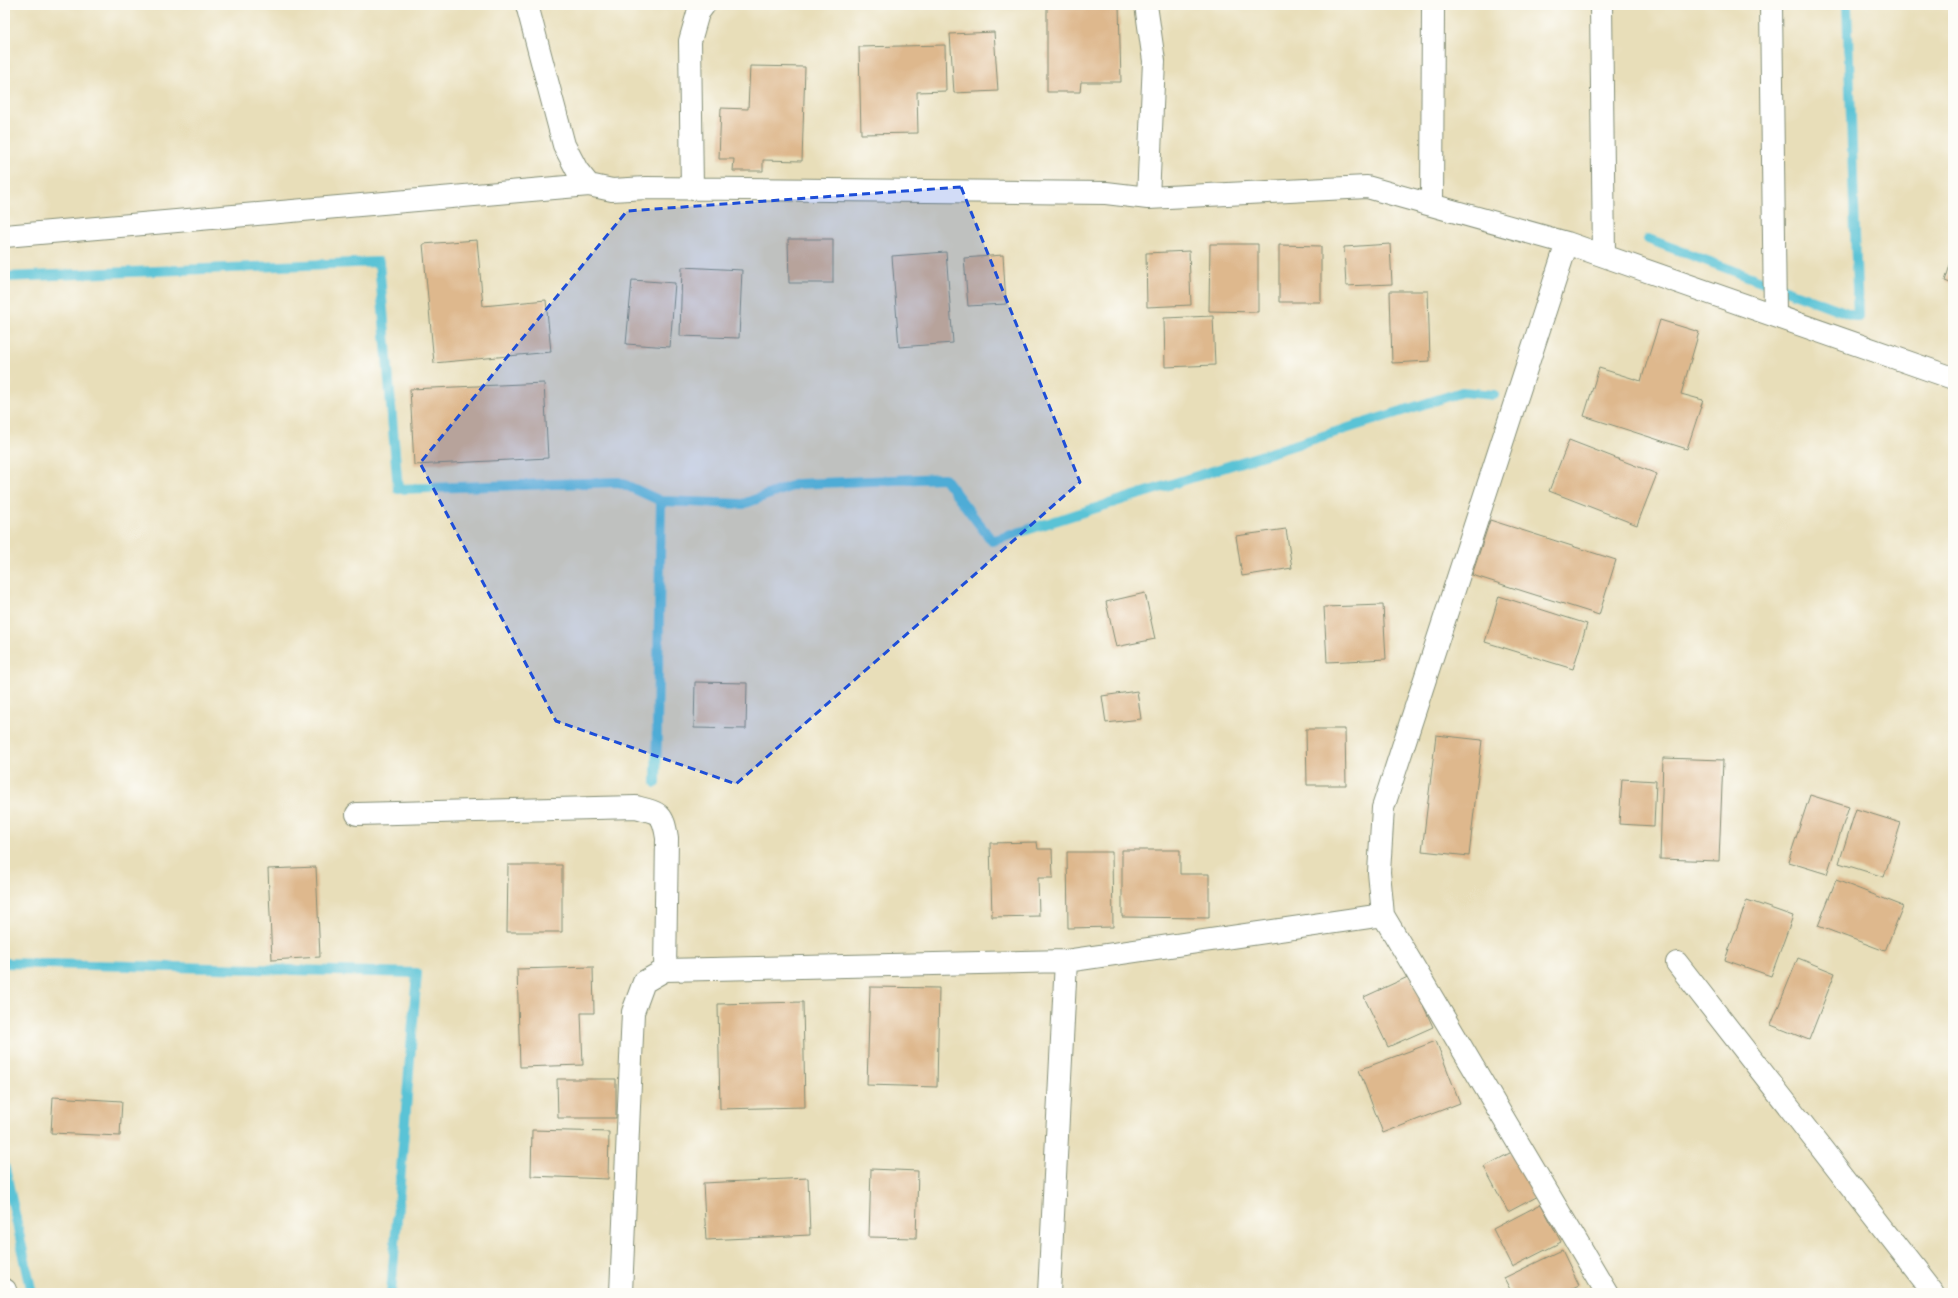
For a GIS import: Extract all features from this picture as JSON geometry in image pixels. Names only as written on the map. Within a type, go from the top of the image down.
[{"type":"street","points":[[527,5],[564,145],[577,170],[589,185]]},
{"type":"street","points":[[692,189],[690,41],[698,13],[704,5]]},
{"type":"street","points":[[1146,5],[1154,61],[1148,198]]},
{"type":"street","points":[[1432,205],[1433,5]]},
{"type":"street","points":[[1601,5],[1604,255]]},
{"type":"street","points":[[1771,5],[1775,315]]},
{"type":"street","points":[[5,236],[589,185],[612,190],[692,189],[1106,193],[1148,198],[1367,187],[1567,242],[1953,378]]},
{"type":"street","points":[[1567,242],[1383,808],[1379,872],[1384,915],[1607,1293]]},
{"type":"street","points":[[357,814],[636,807],[656,812],[664,822],[667,838],[665,970]]},
{"type":"street","points":[[621,1293],[633,1012],[644,982],[665,970],[1066,961],[1384,915]]},
{"type":"street","points":[[1048,1293],[1066,961]]},
{"type":"street","points":[[1676,963],[1934,1293]]},
{"type":"highlighted area","points":[[961,187],[1080,482],[736,784],[556,721],[420,463],[627,211]]},
{"type":"building","points":[[1119,6],[1121,82],[1081,82],[1080,92],[1047,92],[1047,7]]},
{"type":"building","points":[[994,32],[998,91],[954,93],[950,34]]},
{"type":"building","points":[[945,45],[946,91],[917,92],[918,133],[861,134],[859,47]]},
{"type":"building","points":[[750,66],[805,67],[802,161],[763,160],[763,171],[733,171],[734,159],[719,159],[721,108],[748,109]]},
{"type":"building","points":[[788,239],[833,239],[833,283],[789,283]]},
{"type":"building","points":[[477,240],[483,306],[546,300],[551,352],[434,363],[423,244]]},
{"type":"building","points":[[1210,244],[1258,244],[1258,312],[1209,311]]},
{"type":"building","points":[[1390,244],[1392,284],[1346,286],[1344,247]]},
{"type":"building","points":[[1279,245],[1321,246],[1321,302],[1279,302]]},
{"type":"building","points":[[1189,251],[1191,305],[1147,307],[1146,253]]},
{"type":"building","points":[[946,252],[953,343],[899,347],[892,256]]},
{"type":"building","points":[[1003,255],[1006,304],[968,306],[964,258]]},
{"type":"building","points":[[1953,256],[1953,284],[1945,281]]},
{"type":"building","points":[[682,267],[742,270],[739,338],[680,336]]},
{"type":"building","points":[[632,280],[675,283],[670,347],[626,344]]},
{"type":"building","points":[[1390,291],[1428,291],[1430,361],[1392,363]]},
{"type":"building","points":[[1213,316],[1215,365],[1165,367],[1164,318]]},
{"type":"building","points":[[1660,320],[1699,332],[1681,394],[1703,400],[1687,449],[1584,416],[1599,368],[1641,381]]},
{"type":"building","points":[[544,383],[548,458],[414,465],[410,389]]},
{"type":"building","points":[[1569,440],[1657,474],[1637,525],[1549,491]]},
{"type":"building","points":[[1490,520],[1616,560],[1599,615],[1472,575]]},
{"type":"building","points":[[1286,529],[1292,568],[1242,576],[1236,536]]},
{"type":"building","points":[[1145,593],[1155,639],[1116,647],[1106,602]]},
{"type":"building","points":[[1499,596],[1587,624],[1573,669],[1485,642]]},
{"type":"building","points":[[1383,605],[1386,659],[1327,662],[1324,607]]},
{"type":"building","points":[[695,682],[747,683],[746,729],[694,728]]},
{"type":"building","points":[[1137,691],[1141,719],[1106,723],[1102,696]]},
{"type":"building","points":[[1306,729],[1345,729],[1346,785],[1307,785]]},
{"type":"building","points":[[1436,735],[1482,740],[1469,856],[1422,851]]},
{"type":"building","points":[[1663,758],[1723,760],[1719,861],[1660,859]]},
{"type":"building","points":[[1622,779],[1656,781],[1654,826],[1619,824]]},
{"type":"building","points":[[1810,795],[1849,807],[1827,874],[1788,862]]},
{"type":"building","points":[[1856,809],[1901,823],[1884,877],[1839,863]]},
{"type":"building","points":[[1037,842],[1038,849],[1052,849],[1053,878],[1038,878],[1039,916],[992,917],[990,843]]},
{"type":"building","points":[[1122,850],[1180,850],[1180,874],[1209,874],[1209,918],[1122,917]]},
{"type":"building","points":[[1067,852],[1112,852],[1113,927],[1068,928]]},
{"type":"building","points":[[508,865],[562,865],[562,932],[507,932]]},
{"type":"building","points":[[316,867],[320,957],[272,960],[268,869]]},
{"type":"building","points":[[1836,880],[1903,906],[1885,951],[1818,926]]},
{"type":"building","points":[[1747,900],[1793,916],[1771,976],[1725,960]]},
{"type":"building","points":[[1798,958],[1835,973],[1809,1040],[1771,1025]]},
{"type":"building","points":[[593,967],[594,1013],[581,1013],[583,1065],[520,1067],[517,969]]},
{"type":"building","points":[[1410,976],[1433,1027],[1388,1047],[1364,997]]},
{"type":"building","points":[[870,987],[939,988],[937,1087],[867,1085]]},
{"type":"building","points":[[803,1002],[805,1107],[720,1109],[718,1004]]},
{"type":"building","points":[[1436,1041],[1460,1103],[1383,1133],[1359,1070]]},
{"type":"building","points":[[557,1079],[616,1079],[616,1118],[558,1118]]},
{"type":"building","points":[[53,1097],[122,1101],[120,1136],[51,1133]]},
{"type":"building","points":[[532,1130],[609,1132],[608,1179],[531,1176]]},
{"type":"building","points":[[1519,1148],[1544,1193],[1508,1212],[1484,1167]]},
{"type":"building","points":[[871,1169],[918,1171],[916,1238],[869,1237]]},
{"type":"building","points":[[808,1178],[810,1235],[706,1240],[703,1183]]},
{"type":"building","points":[[1541,1204],[1561,1242],[1512,1267],[1493,1229]]},
{"type":"building","points":[[1562,1250],[1579,1285],[1562,1293],[1512,1293],[1504,1278]]},
{"type":"waterway","points":[[1648,239],[1858,317],[1847,5]]},
{"type":"waterway","points":[[5,277],[379,262],[398,489],[619,482],[661,501],[743,504],[797,484],[944,478],[992,541],[1462,392],[1494,395]]},
{"type":"waterway","points":[[656,783],[661,501]]},
{"type":"waterway","points":[[5,963],[417,973],[391,1293]]},
{"type":"waterway","points":[[5,1168],[32,1293]]}]
